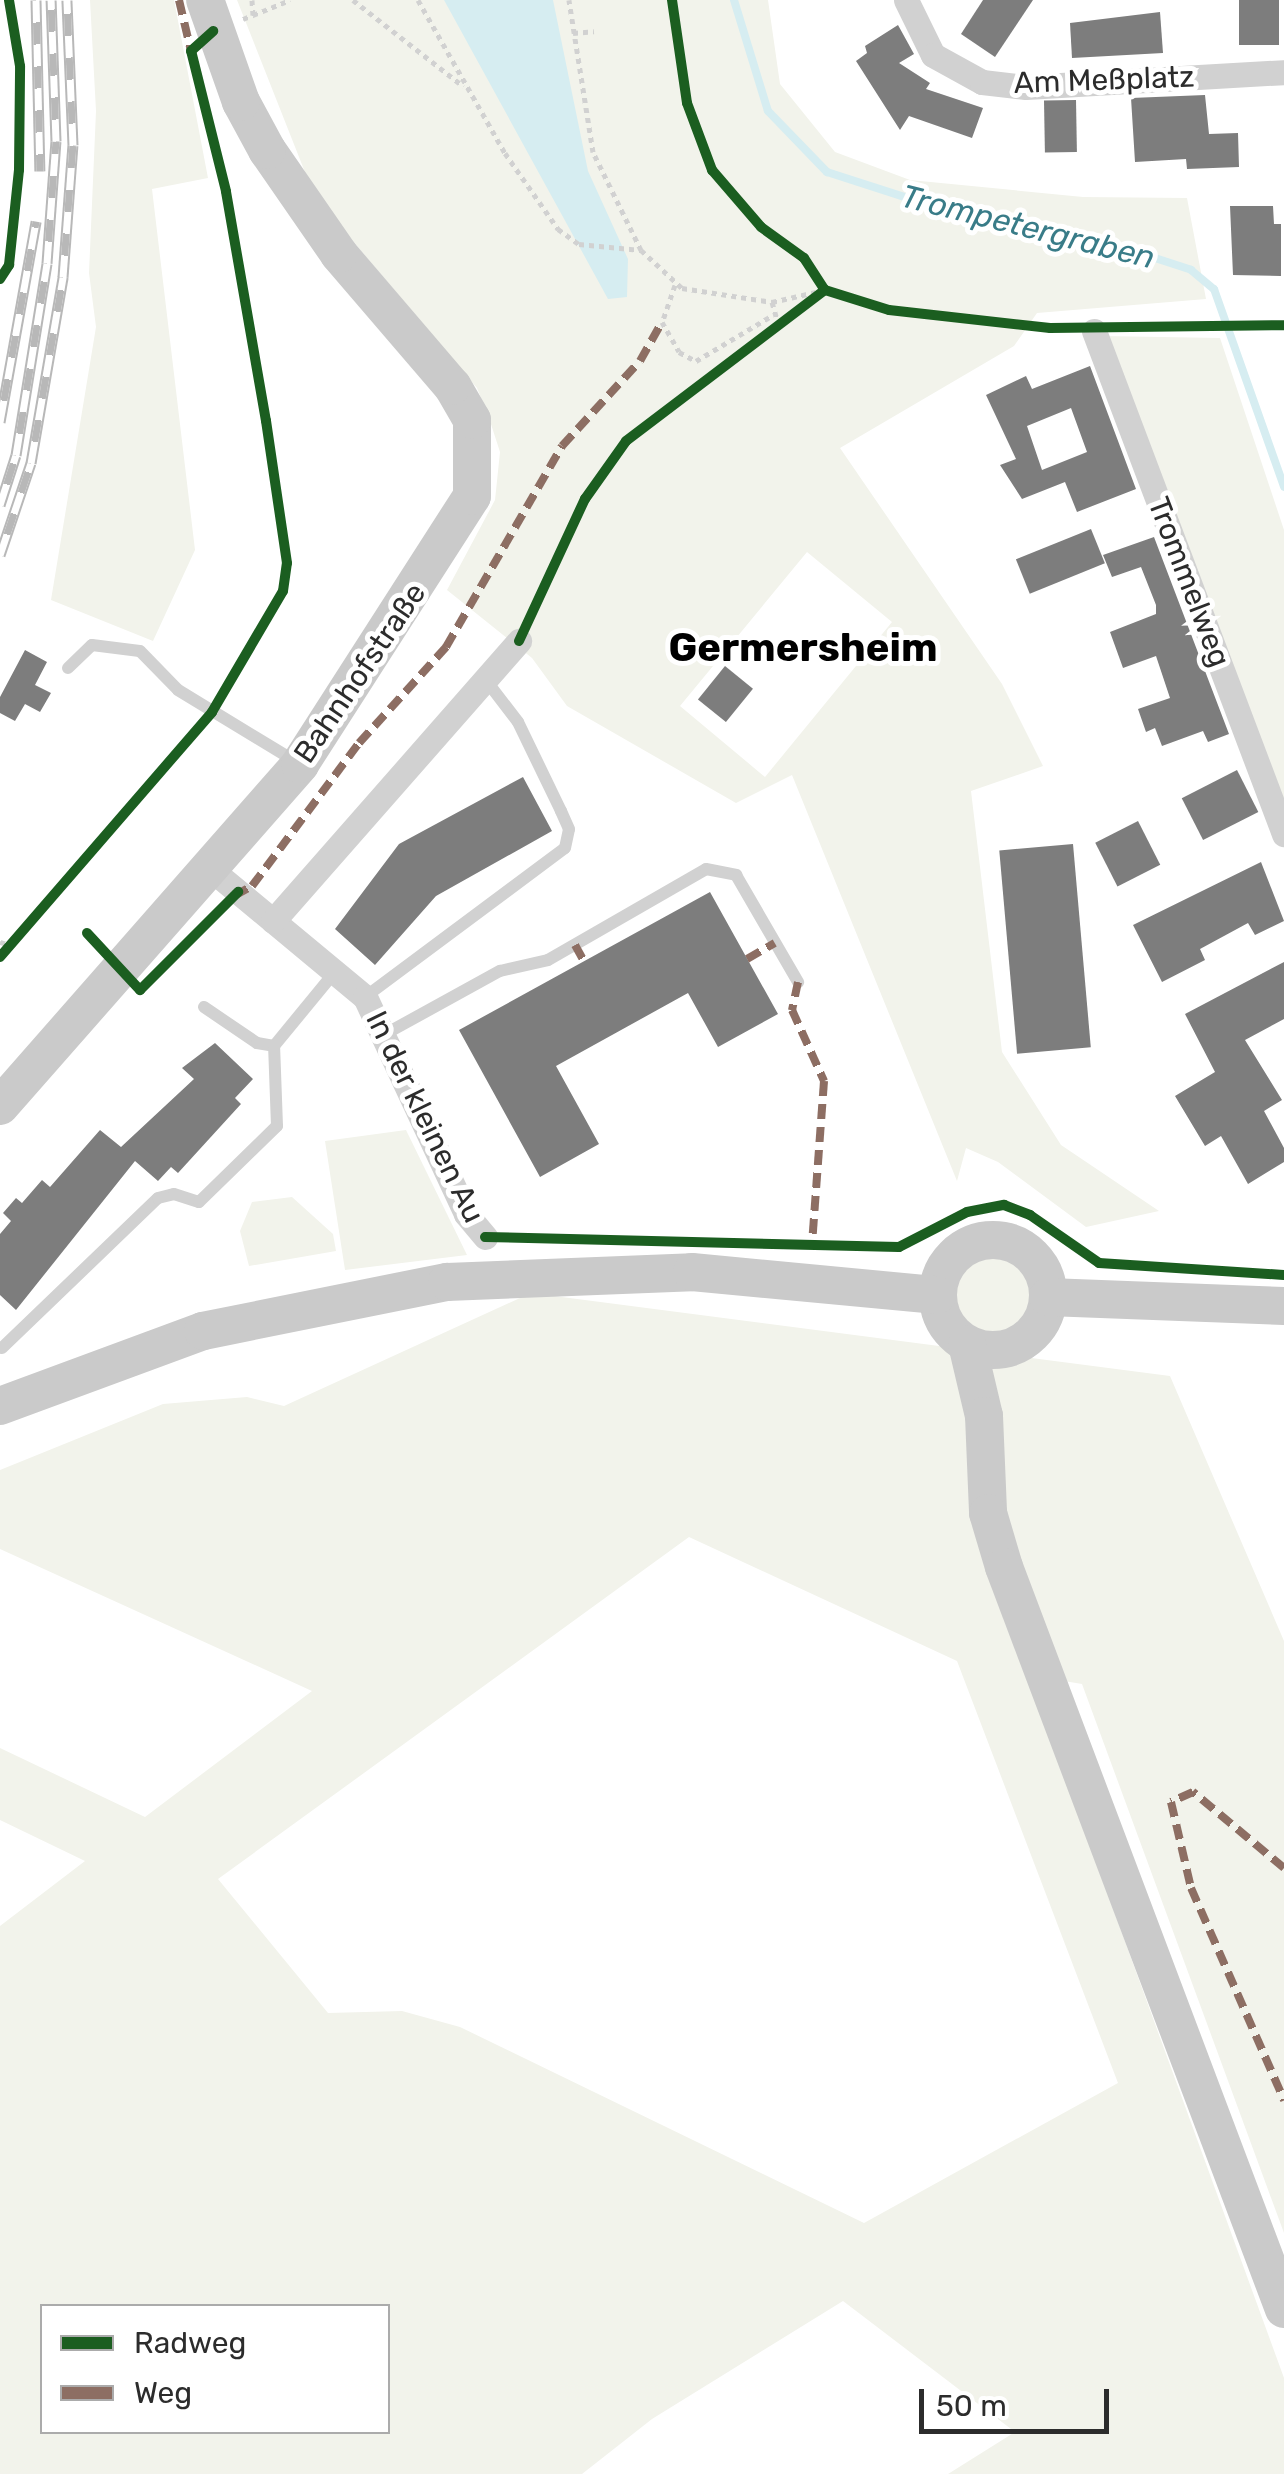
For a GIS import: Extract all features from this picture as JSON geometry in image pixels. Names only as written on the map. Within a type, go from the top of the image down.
[{"type":"main road","name":"Bahnhofstraße","points":[[0,1106],[212,871],[300,764],[456,530],[472,496],[476,458],[472,420],[452,386],[302,201],[241,102],[205,0]]},
{"type":"main road","name":"Bahnhofstraße","points":[[242,7],[302,201]]},
{"type":"main road","points":[[984,1416],[1024,1340],[1037,1329],[1048,1297],[1046,1280],[1026,1251],[994,1240],[961,1250],[940,1278],[937,1295],[948,1328],[967,1344],[992,1350],[1024,1340]]},
{"type":"main road","points":[[0,1406],[203,1332],[447,1282],[692,1272],[937,1295]]},
{"type":"main road","points":[[1048,1297],[1284,1306]]},
{"type":"main road","points":[[967,1344],[984,1416],[988,1513],[1004,1566],[1284,2310]]},
{"type":"street","name":"Am Meßplatz","points":[[906,0],[933,55],[982,82],[1026,87],[1284,72]]},
{"type":"street","name":"Trommelweg","points":[[1094,331],[1284,834]]},
{"type":"street","points":[[273,921],[484,677],[520,641]]},
{"type":"street","name":"In der kleinen Au","points":[[212,871],[365,997],[387,1033],[466,1214],[485,1237]]},
{"type":"lane","points":[[68,668],[92,645],[140,652],[178,690],[300,764]]},
{"type":"lane","points":[[365,997],[565,848],[570,829],[561,810],[518,722],[484,677]]},
{"type":"lane","points":[[387,1033],[500,971],[548,960],[706,868],[736,875],[798,982]]},
{"type":"lane","points":[[2,1348],[158,1198],[174,1194],[199,1202],[277,1126],[274,1046],[334,973]]},
{"type":"lane","points":[[204,1007],[257,1042],[274,1046]]},
{"type":"path","points":[[242,7],[290,0]]},
{"type":"path","points":[[353,0],[368,4],[466,88]]},
{"type":"path","points":[[418,0],[466,88],[558,229],[579,244],[641,250]]},
{"type":"path","points":[[569,0],[593,152],[641,250],[675,285],[772,302],[824,290]]},
{"type":"path","points":[[573,33],[594,30]]},
{"type":"path","points":[[814,274],[824,290]]},
{"type":"path","points":[[675,285],[662,322],[679,352],[696,360],[824,290]]},
{"type":"path","points":[[772,302],[776,319]]},
{"type":"path","points":[[720,365],[776,319]]},
{"type":"path","points":[[0,942],[10,945]]},
{"type":"shaded area","points":[[90,0],[174,0],[208,178],[152,189],[195,550],[153,641],[51,600],[96,327],[89,273],[96,111]]},
{"type":"shaded area","points":[[237,0],[768,0],[780,84],[835,152],[910,180],[1083,197],[1187,198],[1206,299],[1037,313],[1014,346],[840,448],[1002,684],[1043,766],[971,791],[1002,1052],[1061,1145],[1159,1211],[1086,1227],[998,1162],[966,1148],[957,1181],[792,775],[736,803],[567,706],[532,658],[447,590],[495,500],[500,452],[489,418],[477,388],[314,195]],"holes":[[[807,552],[892,622],[765,777],[680,706]]]},
{"type":"shaded area","points":[[1103,336],[1220,338],[1284,530],[1284,816]]},
{"type":"shaded area","points":[[406,1130],[467,1255],[345,1270],[325,1141]]},
{"type":"shaded area","points":[[292,1197],[333,1234],[336,1251],[249,1266],[240,1231],[252,1202]]},
{"type":"shaded area","points":[[993,1257],[1020,1268],[1031,1295],[1020,1322],[993,1333],[966,1322],[955,1295],[966,1268]]},
{"type":"shaded area","points":[[531,1293],[1170,1376],[1284,1641],[1284,2233],[1082,1684],[1028,1675],[1284,2378],[1284,2474],[948,2474],[1015,2432],[843,2301],[652,2419],[582,2474],[0,2474],[0,1926],[85,1861],[0,1820],[0,1748],[145,1817],[312,1691],[0,1549],[0,1470],[163,1404],[247,1397],[284,1406]],"holes":[[[689,1537],[957,1661],[1118,2083],[864,2223],[460,2027],[402,2011],[328,2013],[218,1879]]]},
{"type":"water","points":[[444,0],[553,0],[588,171],[628,259],[627,297],[608,299]]},
{"type":"building","points":[[983,0],[1033,0],[995,57],[961,34]]},
{"type":"building","points":[[1239,0],[1279,0],[1279,45],[1239,45]]},
{"type":"building","points":[[1160,12],[1163,53],[1072,58],[1070,23]]},
{"type":"building","points":[[898,25],[914,54],[899,63],[930,83],[926,89],[983,108],[972,138],[909,116],[900,130],[856,61],[867,53],[865,46]]},
{"type":"building","points":[[1205,95],[1209,134],[1238,133],[1239,167],[1187,169],[1186,159],[1135,162],[1131,98]]},
{"type":"building","points":[[1076,100],[1077,152],[1045,153],[1044,101]]},
{"type":"building","points":[[1230,206],[1273,206],[1274,224],[1281,224],[1281,276],[1233,275]]},
{"type":"building","points":[[1090,366],[1136,489],[1077,512],[1065,482],[1022,499],[1000,465],[1016,459],[986,395],[1026,376],[1032,389]],"holes":[[[1071,408],[1087,452],[1042,470],[1027,426]]]},
{"type":"building","points":[[1091,529],[1105,563],[1030,594],[1016,559]]},
{"type":"building","points":[[1154,537],[1229,734],[1208,742],[1203,731],[1162,746],[1155,728],[1146,732],[1138,709],[1170,698],[1156,656],[1123,668],[1110,632],[1156,614],[1156,605],[1141,567],[1112,577],[1103,555]]},
{"type":"building","points":[[25,650],[47,662],[35,685],[51,693],[40,712],[25,704],[15,721],[0,713],[0,697]]},
{"type":"building","points":[[725,666],[753,689],[726,722],[698,699]]},
{"type":"building","points":[[1237,770],[1258,812],[1203,840],[1182,798]]},
{"type":"building","points":[[523,777],[552,831],[436,896],[375,965],[335,929],[399,844]]},
{"type":"building","points":[[1138,821],[1160,865],[1117,886],[1095,843]]},
{"type":"building","points":[[1073,844],[1091,1047],[1017,1054],[999,850]]},
{"type":"building","points":[[1261,862],[1284,921],[1255,935],[1248,923],[1200,949],[1205,960],[1162,982],[1133,925]]},
{"type":"building","points":[[710,892],[778,1014],[718,1047],[688,993],[556,1066],[599,1144],[540,1177],[459,1030]]},
{"type":"building","points":[[1284,962],[1284,1019],[1245,1040],[1282,1100],[1264,1111],[1284,1148],[1284,1162],[1248,1184],[1221,1136],[1205,1146],[1175,1096],[1215,1072],[1185,1014]]},
{"type":"building","points":[[215,1043],[253,1079],[235,1098],[241,1104],[178,1173],[171,1167],[158,1181],[135,1161],[16,1310],[0,1295],[0,1234],[11,1221],[3,1213],[16,1198],[22,1203],[42,1180],[50,1187],[100,1130],[121,1147],[194,1079],[182,1068]]},
{"type":"waterway","name":"Trompetergraben","points":[[734,0],[768,111],[827,172],[979,221],[1155,258],[1191,270],[1214,289],[1284,487]]},
{"type":"railway","points":[[36,0],[40,171]]},
{"type":"railway","points":[[0,505],[16,455],[47,263],[56,141],[51,0]]},
{"type":"railway","points":[[0,555],[31,463],[63,277],[73,145],[67,0]]},
{"type":"railway","points":[[0,422],[36,221]]},
{"type":"marked path","points":[[179,0],[191,51]]},
{"type":"marked path","points":[[234,896],[252,886],[359,743],[446,647],[562,446],[640,361],[662,322]]},
{"type":"marked path","points":[[747,959],[775,943]]},
{"type":"marked path","points":[[575,945],[584,961]]},
{"type":"marked path","points":[[798,982],[792,1010],[824,1081],[812,1245]]},
{"type":"marked path","points":[[1284,1868],[1193,1792],[1171,1802],[1191,1888],[1284,2100]]},
{"type":"cycle path","points":[[0,279],[9,265],[19,170],[20,66],[9,0]]},
{"type":"cycle path","points":[[672,0],[687,103],[712,170],[761,227],[804,258],[825,290],[889,310],[1050,328],[1284,325]]},
{"type":"cycle path","points":[[0,957],[212,712],[283,591],[287,563],[266,421],[226,191],[191,51],[213,31]]},
{"type":"cycle path","points":[[519,641],[585,499],[626,441],[825,290]]},
{"type":"cycle path","points":[[87,933],[140,990],[238,892]]},
{"type":"cycle path","points":[[485,1237],[899,1247],[967,1212],[1004,1205],[1030,1215],[1099,1263],[1284,1275]]},
{"type":"district","name":"Germersheim","points":[[803,648]]}]
